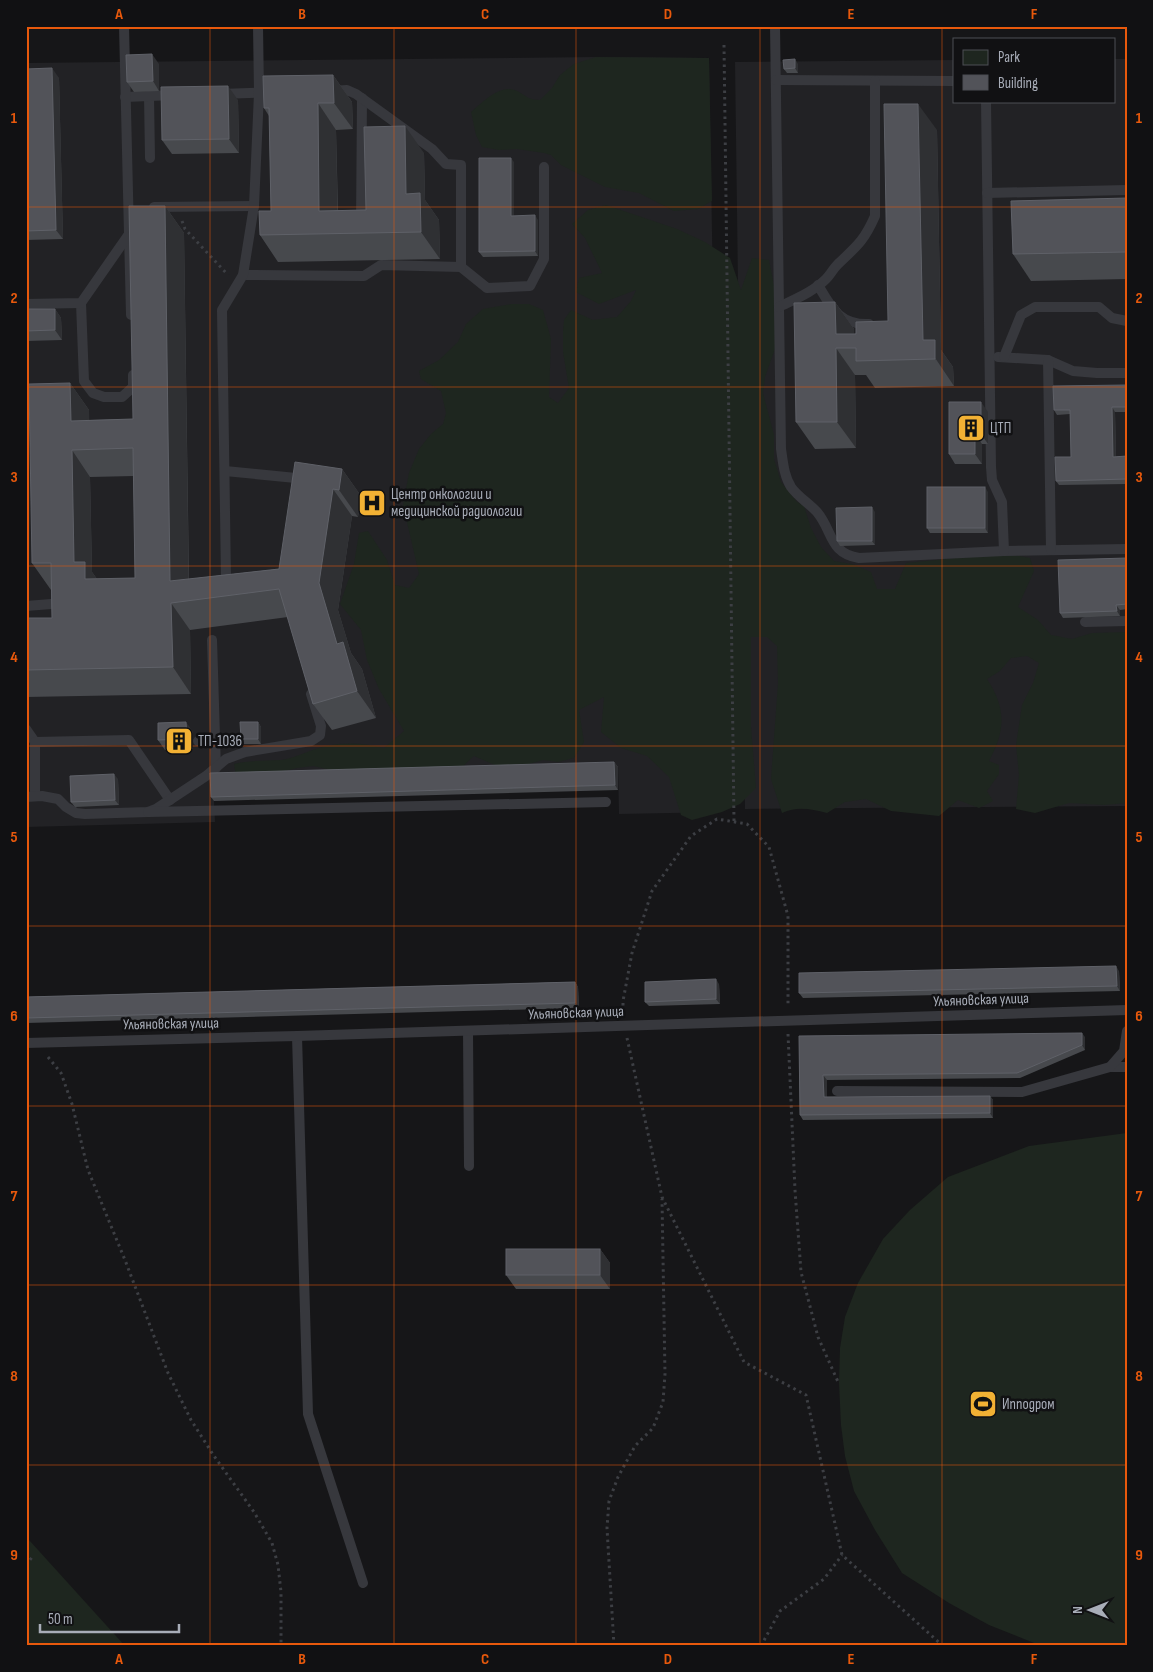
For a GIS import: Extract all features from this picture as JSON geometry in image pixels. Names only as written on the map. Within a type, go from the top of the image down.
[{"type":"lane","points":[[124,26],[125,96],[138,208],[129,234],[81,303],[84,381],[93,393],[104,397],[122,397],[133,387],[133,368]]},
{"type":"lane","points":[[226,579],[222,310],[242,275],[254,206],[259,93],[258,26]]},
{"type":"lane","points":[[775,26],[781,449],[785,474],[791,487],[819,514],[833,543],[848,556],[859,558],[1004,551],[1127,549]]},
{"type":"lane","points":[[776,80],[953,81]]},
{"type":"lane","points":[[779,307],[810,291],[826,280],[836,266],[856,248],[867,234],[875,216],[875,80]]},
{"type":"lane","points":[[318,91],[347,90],[362,98],[432,149],[446,164],[461,164],[461,267]]},
{"type":"lane","points":[[213,94],[288,92]]},
{"type":"lane","points":[[125,96],[185,95]]},
{"type":"lane","points":[[149,96],[150,158]]},
{"type":"lane","points":[[361,227],[362,98]]},
{"type":"lane","points":[[986,102],[991,466],[992,480],[1002,502],[1004,551]]},
{"type":"lane","points":[[242,275],[364,276],[381,265],[461,267],[487,288],[530,286],[544,259],[544,167]]},
{"type":"lane","points":[[987,193],[1127,190]]},
{"type":"lane","points":[[138,208],[254,206]]},
{"type":"lane","points":[[129,234],[132,329]]},
{"type":"lane","points":[[818,285],[838,315],[850,322],[879,324]]},
{"type":"lane","points":[[26,304],[81,303]]},
{"type":"lane","points":[[1004,357],[1021,315],[1035,307],[1099,307],[1112,318],[1127,321]]},
{"type":"lane","points":[[990,357],[1048,360],[1073,371],[1127,373]]},
{"type":"lane","points":[[1048,360],[1051,550]]},
{"type":"lane","points":[[225,471],[311,480]]},
{"type":"lane","points":[[26,606],[70,603]]},
{"type":"lane","points":[[1085,622],[1127,621]]},
{"type":"lane","points":[[212,640],[216,768]]},
{"type":"lane","points":[[148,812],[170,800],[226,759],[245,752],[311,741],[320,735],[321,726],[307,680]]},
{"type":"lane","points":[[26,729],[34,742],[31,796],[58,799],[76,813],[606,802]]},
{"type":"lane","points":[[34,742],[129,740],[170,800]]},
{"type":"lane","points":[[198,741],[215,740]]},
{"type":"lane","name":"Ульяновская улица","points":[[32,1043],[1127,1010]]},
{"type":"lane","points":[[468,1031],[469,1166]]},
{"type":"lane","points":[[1110,1067],[1124,1051],[1127,1031]]},
{"type":"lane","points":[[297,1036],[308,1414],[363,1583]]},
{"type":"lane","points":[[837,1091],[1022,1092],[1110,1067],[1127,1067]]},
{"type":"path","points":[[724,45],[734,822]]},
{"type":"path","points":[[176,207],[186,229],[237,284]]},
{"type":"path","points":[[614,1646],[607,1528],[609,1501],[618,1477],[635,1446],[653,1428],[663,1402],[665,1374],[662,1197],[624,1026],[623,1001],[632,953],[652,890],[691,836],[717,819],[747,824],[769,847],[788,916],[788,1021],[795,1190],[801,1272],[818,1337],[839,1384]]},
{"type":"path","points":[[32,1043],[61,1073],[72,1104],[88,1170],[125,1260],[168,1374],[191,1420],[254,1512],[272,1543],[278,1565],[281,1592],[281,1646]]},
{"type":"path","points":[[662,1197],[744,1362],[806,1395],[842,1555],[943,1646]]},
{"type":"path","points":[[761,1646],[780,1611],[824,1579],[842,1555]]},
{"type":"path","points":[[26,1566],[33,1556]]},
{"type":"shaded area","name":"Центр онкологии и медицинской радиологии","points":[[596,57],[709,58],[722,812],[619,814],[618,767],[214,801],[215,822],[26,827],[26,63]]},
{"type":"shaded area","points":[[1116,59],[1127,59],[1127,806],[745,809],[735,62],[953,60],[953,102],[1116,102]]},
{"type":"green space","points":[[596,57],[709,58],[712,201],[698,209],[674,211],[639,193],[605,187],[561,165],[551,155],[517,149],[499,150],[482,147],[476,135],[471,112],[487,98],[500,91],[513,89],[531,99],[540,100],[552,88],[560,75],[574,64]]},
{"type":"green space","points":[[606,205],[677,229],[705,242],[730,258],[741,290],[752,258],[769,260],[776,296],[776,346],[765,377],[763,393],[774,435],[774,459],[781,482],[797,502],[804,506],[811,528],[821,547],[834,561],[852,564],[871,572],[877,589],[895,589],[906,563],[1009,554],[1030,558],[1034,571],[1018,607],[1038,620],[1051,635],[1072,639],[1092,633],[1127,632],[1127,803],[1104,805],[1069,803],[1035,813],[1016,809],[1019,775],[1016,745],[1022,705],[1033,683],[1039,663],[1027,656],[1011,658],[1000,671],[987,679],[998,700],[1001,719],[999,739],[989,761],[999,765],[999,774],[987,791],[993,801],[979,808],[958,800],[939,816],[891,811],[866,799],[845,802],[827,813],[810,809],[799,809],[782,813],[771,779],[778,683],[777,646],[767,637],[751,637],[751,727],[756,788],[740,804],[722,812],[692,820],[681,815],[669,777],[647,756],[621,748],[601,732],[604,697],[579,710],[584,742],[574,758],[558,762],[543,760],[515,768],[497,766],[474,756],[461,768],[427,767],[341,772],[313,766],[270,775],[236,776],[234,764],[287,759],[320,747],[341,744],[363,744],[384,748],[404,731],[379,689],[367,660],[361,630],[340,604],[354,564],[359,533],[368,531],[387,560],[395,585],[409,588],[419,574],[403,505],[409,473],[419,449],[431,434],[443,424],[446,413],[441,391],[421,379],[419,371],[439,360],[458,342],[466,324],[483,309],[511,304],[529,304],[543,310],[551,339],[549,397],[558,403],[569,388],[563,352],[564,320],[571,310],[593,320],[617,317],[631,301],[636,290],[599,304],[576,292],[579,278],[602,273],[585,238],[572,224],[588,210]]},
{"type":"green space","name":"Ипподром","points":[[1127,1133],[1127,1646],[1039,1645],[989,1625],[949,1603],[902,1573],[875,1530],[854,1491],[845,1456],[839,1383],[840,1348],[845,1317],[858,1283],[883,1239],[910,1210],[948,1177],[1029,1146]]},
{"type":"green space","points":[[26,1539],[29,1540],[125,1646],[26,1646]]},
{"type":"building","points":[[152,54],[153,81],[127,82],[126,55]]},
{"type":"building","points":[[795,59],[795,68],[784,69],[783,60]]},
{"type":"building","points":[[52,68],[56,230],[26,231],[26,69]]},
{"type":"building","points":[[333,75],[334,103],[318,103],[319,211],[366,210],[364,127],[405,126],[406,194],[420,193],[421,232],[260,235],[259,211],[271,211],[269,108],[264,108],[263,76]]},
{"type":"building","points":[[228,86],[229,139],[162,140],[161,87]]},
{"type":"building","points":[[884,104],[918,104],[923,340],[935,340],[935,359],[856,361],[856,348],[836,348],[837,422],[796,422],[794,303],[835,302],[836,334],[856,334],[856,322],[888,321]]},
{"type":"building","points":[[479,158],[511,158],[511,216],[535,215],[535,251],[479,252]]},
{"type":"building","points":[[1127,198],[1127,252],[1013,254],[1011,201]]},
{"type":"building","points":[[129,206],[165,206],[170,581],[279,569],[295,462],[342,469],[339,490],[333,489],[319,583],[337,644],[343,642],[357,691],[313,704],[279,589],[171,603],[173,667],[26,670],[26,618],[52,618],[51,563],[32,563],[29,384],[70,383],[71,421],[133,419]],"holes":[[[133,448],[135,578],[85,579],[85,562],[74,562],[72,450]]]},
{"type":"building","points":[[26,309],[55,309],[55,330],[26,331]]},
{"type":"building","points":[[1127,385],[1127,407],[1112,407],[1113,457],[1127,456],[1127,479],[1056,481],[1055,457],[1071,457],[1070,410],[1054,410],[1053,386]]},
{"type":"building","points":[[949,402],[981,402],[981,434],[975,434],[975,454],[949,454]]},
{"type":"building","points":[[927,487],[985,487],[985,528],[927,528]]},
{"type":"building","points":[[872,507],[872,541],[837,541],[836,508]]},
{"type":"building","points":[[1127,558],[1127,604],[1116,605],[1117,611],[1060,613],[1058,560]]},
{"type":"building","points":[[186,722],[187,739],[158,740],[158,723]]},
{"type":"building","points":[[240,722],[258,722],[258,739],[241,739]]},
{"type":"building","points":[[614,762],[615,785],[211,797],[210,773]]},
{"type":"building","points":[[114,774],[115,800],[71,802],[70,776]]},
{"type":"building","points":[[1116,966],[1117,986],[799,993],[799,973]]},
{"type":"building","points":[[716,979],[716,999],[645,1002],[645,982]]},
{"type":"building","points":[[575,982],[575,1003],[26,1018],[26,997]]},
{"type":"building","points":[[1082,1033],[1082,1045],[1017,1073],[823,1075],[824,1097],[990,1096],[990,1113],[800,1115],[799,1036]]},
{"type":"building","points":[[506,1249],[600,1249],[600,1275],[506,1275]]},
{"type":"place","name":"ЦТП","points":[[971,428]]},
{"type":"place","name":"Центр онкологии и медицинской радиологии","points":[[372,503]]},
{"type":"place","name":"ТП-1036","points":[[179,741]]},
{"type":"place","name":"Ипподром","points":[[983,1404]]}]
